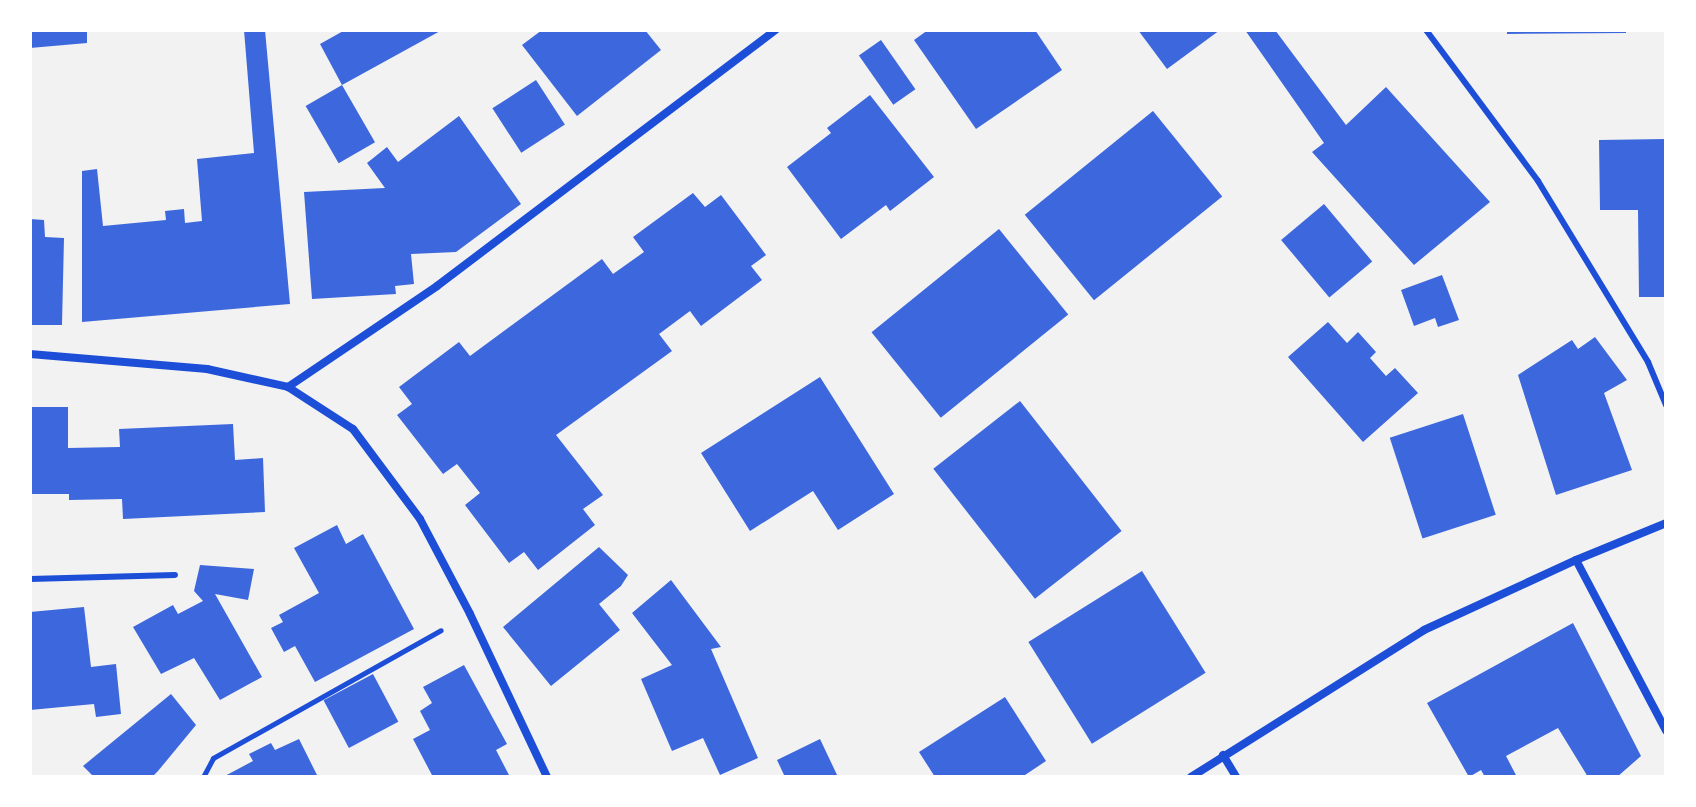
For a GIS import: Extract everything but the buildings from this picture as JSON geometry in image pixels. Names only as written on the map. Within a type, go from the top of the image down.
[{"type":"street","points":[[288,387],[437,286],[776,30]]},
{"type":"street","points":[[30,354],[207,369],[288,387],[353,429],[420,519],[470,614],[547,777]]},
{"type":"street","points":[[1191,777],[1424,630],[1576,560],[1666,523]]},
{"type":"street","points":[[1576,560],[1666,731]]},
{"type":"street","points":[[1223,755],[1236,777]]},
{"type":"lane","points":[[1426,30],[1538,181],[1648,362],[1666,405]]},
{"type":"lane","points":[[30,579],[175,575]]},
{"type":"path","points":[[203,777],[213,758],[470,614]]}]
